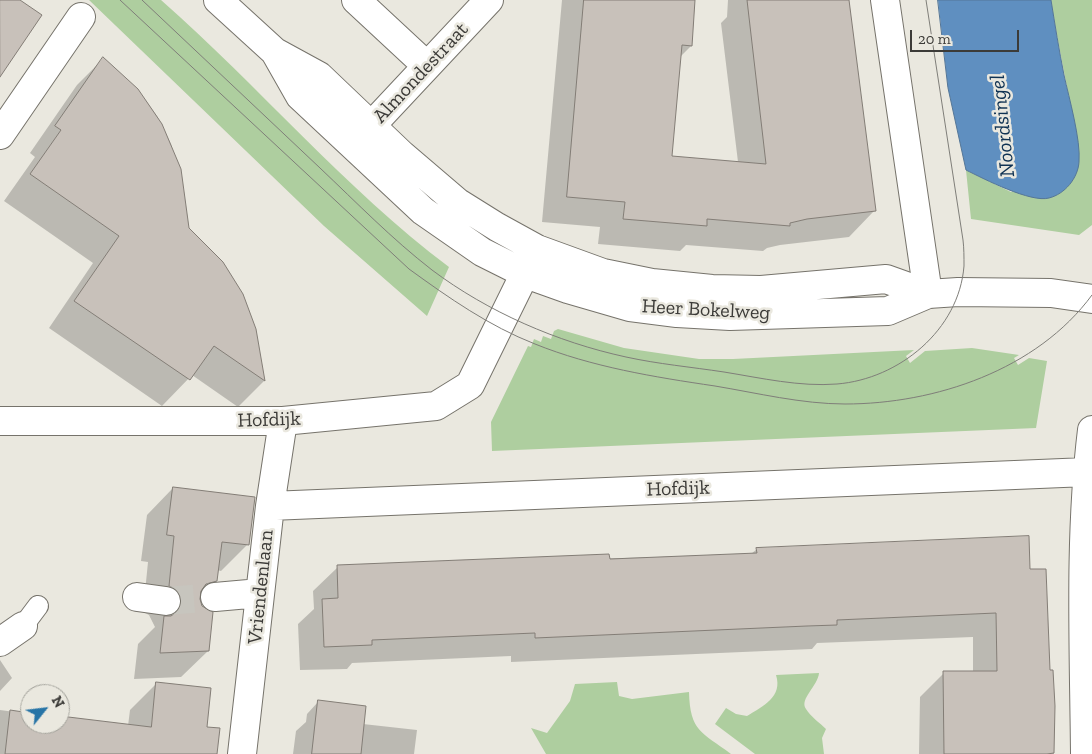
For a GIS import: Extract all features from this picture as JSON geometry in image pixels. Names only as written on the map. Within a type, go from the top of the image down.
[{"type":"street","name":"Heer Bokelweg","points":[[218,0],[274,52],[319,76],[371,126],[457,202],[537,249],[603,272],[652,283],[712,289],[761,290],[886,279],[928,294]]},
{"type":"street","points":[[356,0],[427,66]]},
{"type":"street","points":[[885,0],[928,294]]},
{"type":"street","name":"Almondestraat","points":[[353,146],[427,66],[482,2]]},
{"type":"street","points":[[0,136],[81,17]]},
{"type":"street","name":"Heer Bokelweg","points":[[274,52],[300,96],[423,211],[482,252],[526,274],[568,289],[630,306],[677,313],[730,316],[888,310],[928,294],[1030,292],[1092,299]]},
{"type":"street","name":"Hofdijk","points":[[0,421],[282,421],[436,406],[470,385],[537,249]]},
{"type":"street","name":"Vriendenlaan","points":[[242,754],[270,506],[282,421]]},
{"type":"street","points":[[1084,754],[1083,595],[1087,472],[1092,430]]},
{"type":"street","name":"Hofdijk","points":[[270,506],[1087,472]]},
{"type":"street","points":[[215,597],[260,593]]},
{"type":"street","points":[[138,598],[166,601]]},
{"type":"street","points":[[0,642],[30,616]]},
{"type":"green space","points":[[89,0],[161,0],[233,67],[338,171],[449,267],[427,316],[324,226]]},
{"type":"green space","points":[[1051,0],[1092,0],[1092,225],[1079,235],[971,219],[966,170],[1011,192],[1079,162]]},
{"type":"green space","points":[[558,329],[624,348],[699,359],[914,350],[906,356],[910,363],[925,351],[972,348],[1019,355],[1014,358],[1018,365],[1029,358],[1047,361],[1036,428],[492,451],[491,422],[528,346],[531,347],[534,339],[541,342],[543,336],[551,339],[554,331]]},
{"type":"green space","points":[[819,673],[816,683],[805,701],[805,705],[810,714],[826,729],[822,738],[824,754],[755,754],[715,724],[726,708],[736,714],[747,716],[770,700],[777,689],[776,675]]},
{"type":"green space","points":[[617,682],[619,696],[632,699],[689,692],[695,723],[705,735],[731,754],[546,754],[531,728],[547,733],[570,701],[575,684]]},
{"type":"water","name":"Noordsingel","points":[[938,0],[1051,0],[1079,153],[1076,174],[1070,185],[1060,193],[1049,198],[1031,197],[966,170],[948,88]]},
{"type":"building","points":[[0,0],[20,0],[42,15],[0,77]]},
{"type":"building","points":[[584,0],[695,0],[692,46],[682,45],[672,156],[766,164],[747,0],[849,0],[876,211],[807,219],[790,223],[790,226],[707,219],[707,226],[623,219],[625,202],[567,197]]},
{"type":"building","points":[[103,57],[138,89],[162,124],[181,169],[189,228],[223,262],[243,294],[256,329],[265,381],[214,346],[190,380],[74,301],[119,236],[30,174],[61,130],[55,126]]},
{"type":"building","points":[[173,487],[255,497],[249,545],[222,542],[217,581],[206,584],[201,591],[200,599],[202,606],[213,612],[209,651],[160,653],[164,616],[171,616],[178,611],[181,603],[181,596],[176,589],[169,586],[174,536],[167,535]]},
{"type":"building","points":[[1029,536],[1030,569],[1046,569],[1050,670],[1053,670],[1055,706],[1054,753],[944,754],[943,671],[997,671],[996,613],[837,620],[837,625],[535,638],[535,633],[372,640],[372,645],[324,647],[322,599],[338,598],[337,565],[609,554],[610,559],[757,553],[756,548]]},
{"type":"building","points":[[156,682],[211,688],[207,727],[220,728],[217,754],[5,754],[10,710],[20,712],[20,734],[70,734],[70,717],[151,727]]},
{"type":"building","points":[[318,700],[366,706],[361,754],[312,754]]},
{"type":"tunnel","points":[[166,601],[215,597]]},
{"type":"tram line","points":[[120,0],[409,269],[485,320],[518,337],[579,359],[646,375],[829,404],[879,402],[914,398],[982,378],[1013,362],[1043,344],[1069,321],[1092,295]]},
{"type":"tram line","points":[[142,0],[389,233],[432,270],[476,299],[524,324],[600,351],[662,364],[823,385],[860,380],[882,372],[903,361],[922,347],[938,330],[951,311],[960,289],[964,266],[963,240],[926,0]]}]
